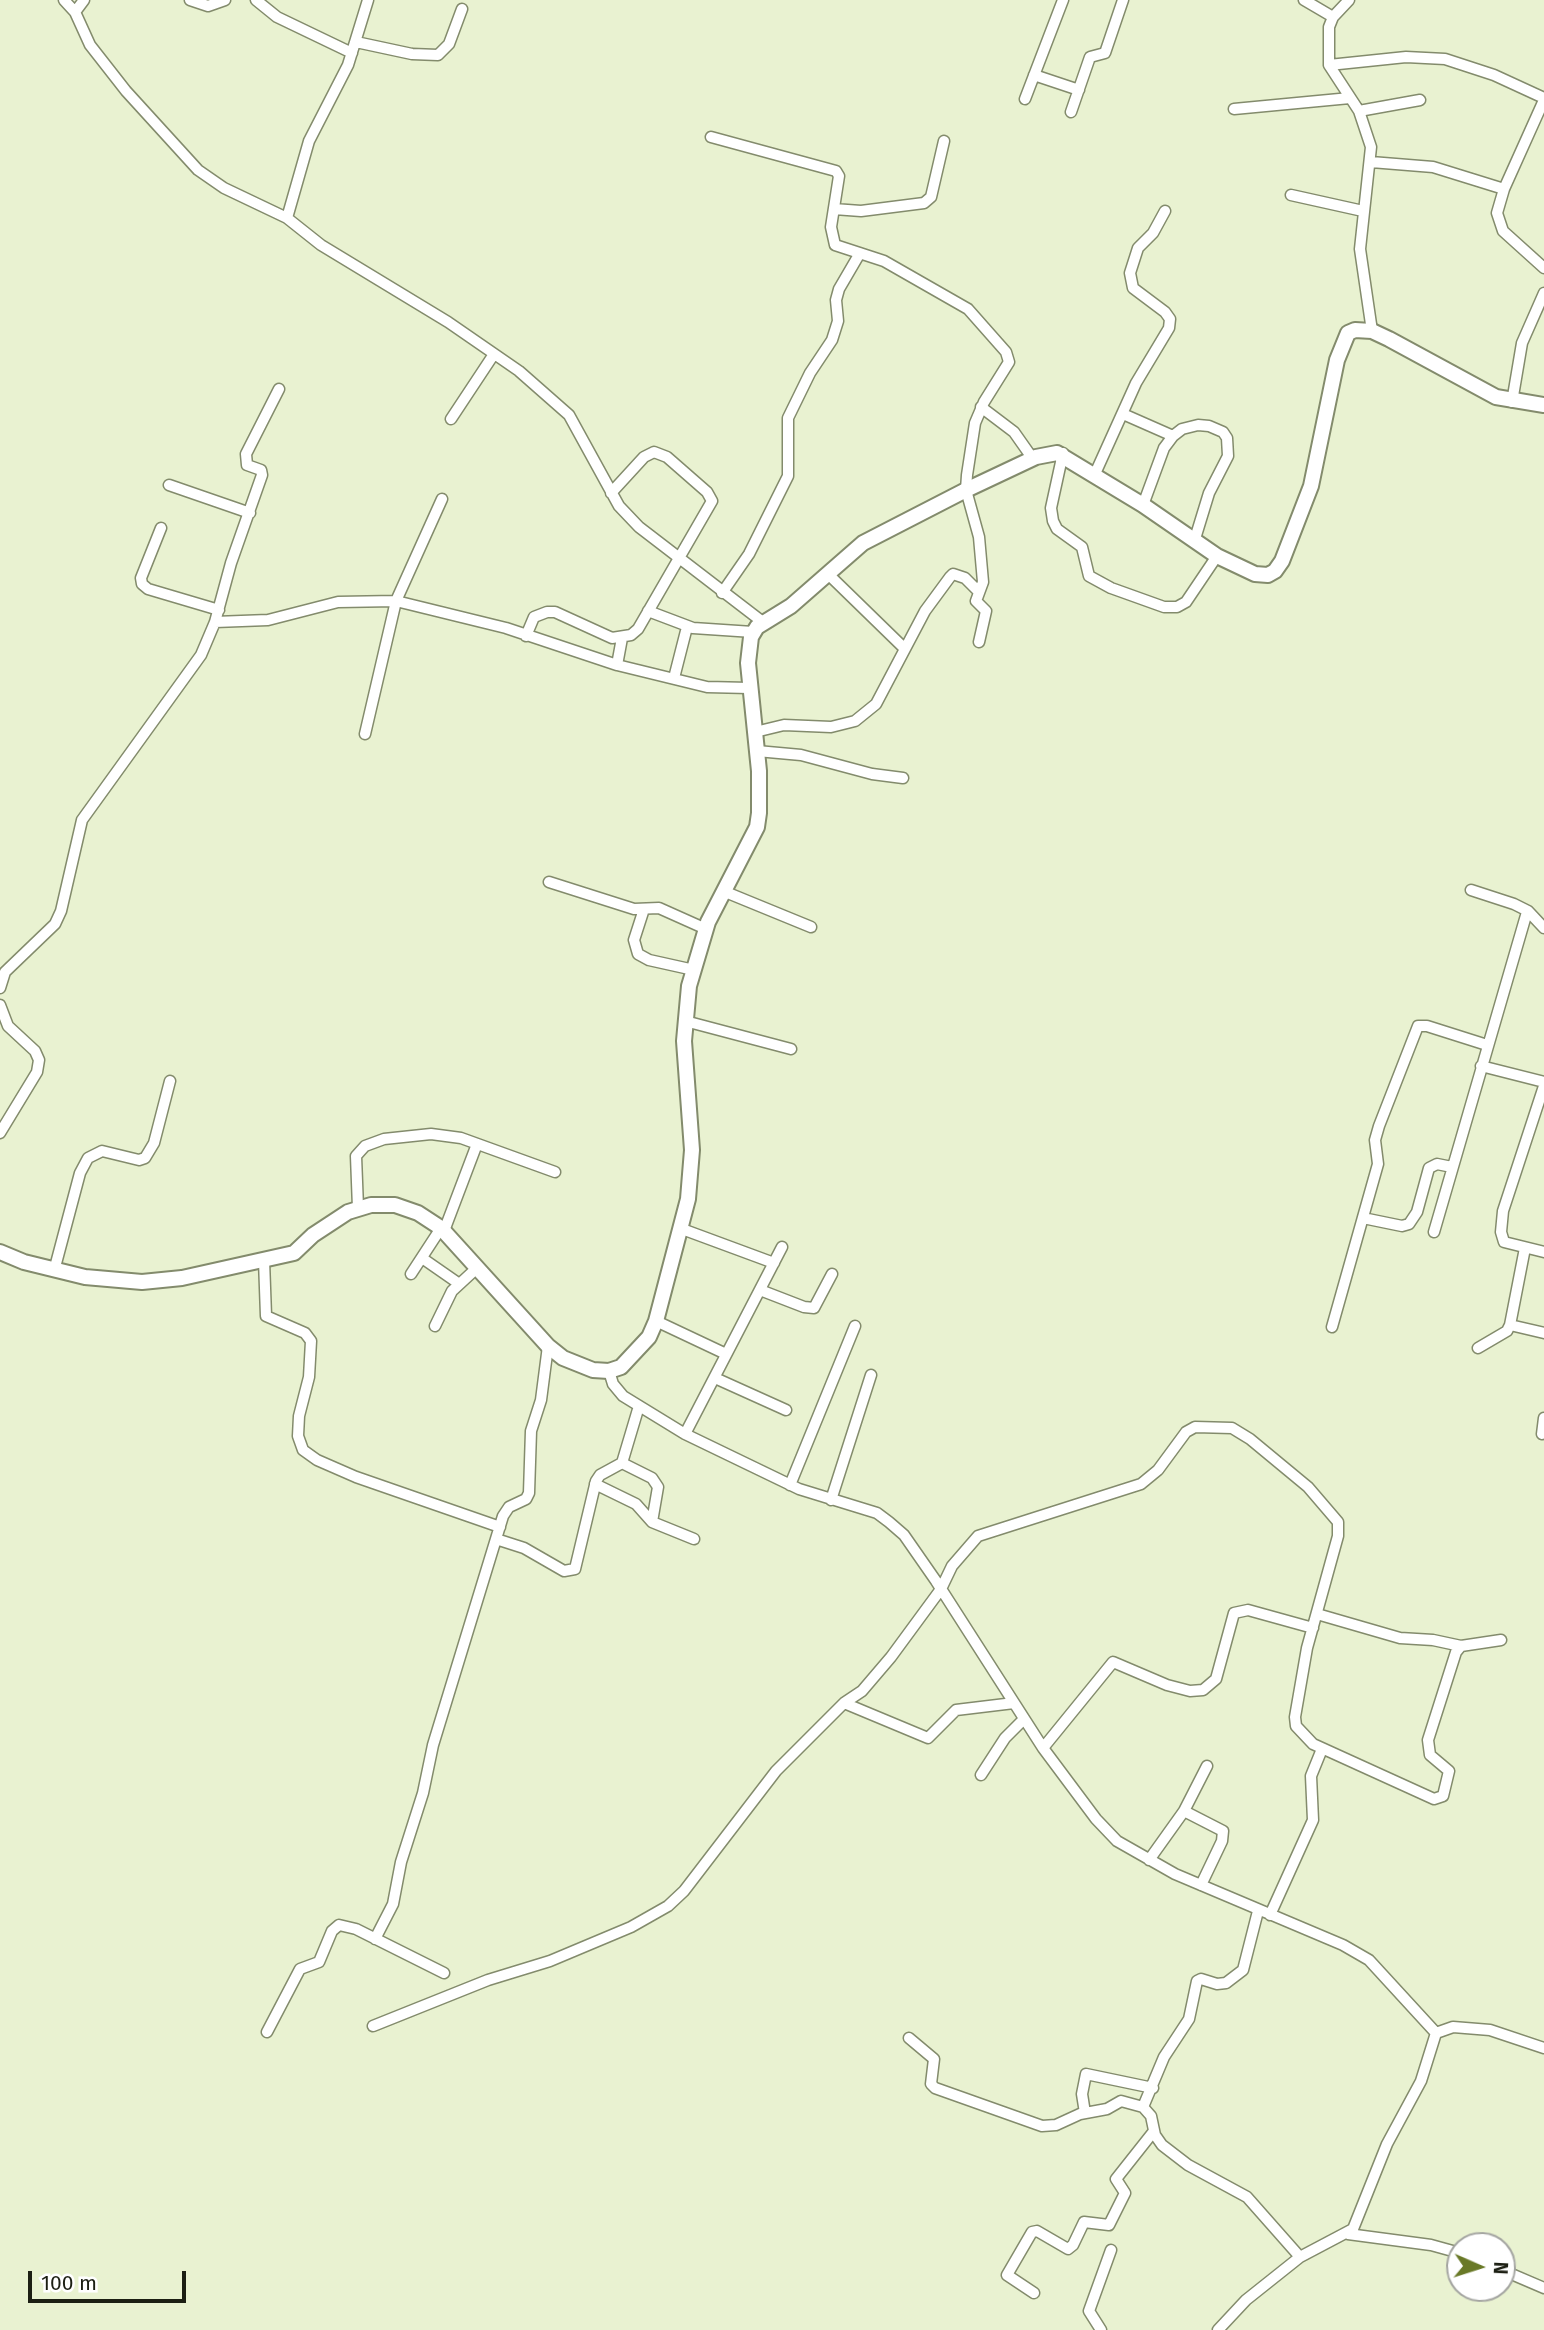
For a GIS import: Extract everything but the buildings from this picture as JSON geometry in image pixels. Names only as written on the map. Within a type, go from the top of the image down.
[{"type":"street","points":[[64,0],[75,12],[90,45],[126,91],[198,170],[224,188],[287,218],[321,245],[494,354],[550,396],[569,415],[611,493],[639,527],[722,593],[758,627]]},
{"type":"street","points":[[75,12],[84,0]]},
{"type":"street","points":[[190,0],[208,6],[225,0]]},
{"type":"street","points":[[256,0],[277,18],[352,54]]},
{"type":"street","points":[[287,218],[309,141],[352,54],[368,0]]},
{"type":"street","points":[[1025,99],[1063,0]]},
{"type":"street","points":[[1071,112],[1090,57],[1105,53],[1123,0]]},
{"type":"street","points":[[1304,0],[1333,17]]},
{"type":"street","points":[[1349,0],[1333,17],[1328,38],[1329,65],[1367,128],[1371,162],[1360,249],[1362,278],[1372,331]]},
{"type":"street","points":[[356,41],[412,54],[439,55],[449,44],[462,9]]},
{"type":"street","points":[[1329,65],[1406,57],[1445,59],[1494,75],[1544,99],[1498,204],[1499,222],[1519,247],[1544,268]]},
{"type":"street","points":[[1034,75],[1079,90]]},
{"type":"street","points":[[1234,109],[1350,98]]},
{"type":"street","points":[[1359,111],[1420,100]]},
{"type":"street","points":[[711,137],[836,171],[839,176],[831,227],[835,245],[884,261],[968,309],[1006,352],[1009,362],[981,407],[972,438],[966,490],[979,537],[983,582],[976,601],[986,611],[979,642]]},
{"type":"street","points":[[834,209],[861,211],[924,204],[931,197],[944,141]]},
{"type":"street","points":[[1371,162],[1445,170],[1504,189]]},
{"type":"street","points":[[1291,195],[1363,211]]},
{"type":"street","points":[[1094,476],[1170,323],[1165,312],[1138,294],[1130,283],[1134,256],[1165,211]]},
{"type":"street","points":[[722,593],[749,554],[788,476],[788,418],[810,373],[832,340],[838,321],[836,300],[839,289],[860,253]]},
{"type":"street","points":[[1512,402],[1521,343],[1544,293]]},
{"type":"street","points":[[0,1252],[54,1270],[142,1282],[182,1278],[294,1253],[313,1235],[358,1208],[395,1205],[418,1213],[442,1229],[548,1346],[579,1367],[609,1371],[628,1362],[649,1337],[656,1321],[682,1229],[692,1150],[685,1021],[694,971],[706,929],[757,827],[761,801],[749,688],[749,645],[758,627],[791,606],[863,543],[966,490],[1034,459],[1063,453],[1217,556],[1255,574],[1268,575],[1275,571],[1311,486],[1343,342],[1355,330],[1372,331],[1477,388],[1512,402],[1544,405]]},
{"type":"street","points":[[451,419],[494,354]]},
{"type":"street","points":[[0,988],[5,972],[55,923],[67,894],[82,820],[201,655],[215,622],[262,475],[261,470],[247,465],[244,460],[279,389]]},
{"type":"street","points":[[981,407],[1014,432],[1034,459]]},
{"type":"street","points":[[1123,414],[1173,436]]},
{"type":"street","points":[[1143,505],[1164,448],[1173,436],[1190,426],[1209,426],[1223,432],[1229,446],[1225,464],[1209,493],[1194,542]]},
{"type":"street","points":[[526,636],[534,617],[547,612],[555,612],[600,634],[622,638],[638,629],[677,558],[710,508],[711,497],[707,492],[667,457],[654,452],[644,457],[611,493]]},
{"type":"street","points":[[1063,453],[1051,508],[1053,522],[1057,529],[1082,547],[1088,576],[1111,588],[1164,607],[1177,607],[1186,602],[1217,556]]},
{"type":"street","points":[[169,485],[250,513]]},
{"type":"street","points":[[365,734],[396,601],[442,499]]},
{"type":"street","points":[[161,528],[141,578],[142,584],[148,589],[219,610]]},
{"type":"street","points":[[827,573],[904,648]]},
{"type":"street","points":[[754,732],[784,725],[831,727],[855,721],[876,704],[904,648],[950,577],[953,574],[965,578],[979,592]]},
{"type":"street","points":[[215,622],[268,620],[338,602],[396,601],[526,636],[617,665],[707,687],[749,688]]},
{"type":"street","points":[[648,611],[687,627],[758,627]]},
{"type":"street","points":[[674,678],[687,627]]},
{"type":"street","points":[[617,665],[622,638]]},
{"type":"street","points":[[757,751],[801,755],[872,774],[903,778]]},
{"type":"street","points":[[549,882],[634,909],[659,908],[706,929]]},
{"type":"street","points":[[1471,890],[1527,912],[1544,928]]},
{"type":"street","points":[[723,891],[811,927]]},
{"type":"street","points":[[644,909],[634,940],[638,954],[649,961],[694,971]]},
{"type":"street","points":[[1434,1233],[1527,912]]},
{"type":"street","points":[[0,1005],[8,1026],[35,1051],[39,1060],[31,1083],[0,1133]]},
{"type":"street","points":[[685,1021],[791,1049]]},
{"type":"street","points":[[1332,1327],[1378,1164],[1375,1140],[1379,1126],[1418,1026],[1427,1026],[1487,1045]]},
{"type":"street","points":[[1481,1066],[1544,1084],[1503,1211],[1504,1241],[1544,1252]]},
{"type":"street","points":[[54,1270],[80,1173],[88,1158],[102,1150],[139,1160],[145,1158],[154,1143],[170,1081]]},
{"type":"street","points":[[358,1208],[356,1156],[365,1146],[384,1139],[431,1134],[477,1144],[555,1172]]},
{"type":"street","points":[[411,1274],[442,1229],[477,1144]]},
{"type":"street","points":[[1363,1218],[1402,1226],[1409,1224],[1417,1212],[1429,1168],[1437,1164],[1452,1167]]},
{"type":"street","points":[[682,1229],[774,1263]]},
{"type":"street","points":[[685,1434],[782,1247]]},
{"type":"street","points":[[1478,1348],[1507,1331],[1510,1325],[1525,1248]]},
{"type":"street","points":[[422,1258],[458,1283]]},
{"type":"street","points":[[264,1261],[266,1316],[305,1333],[310,1341],[309,1377],[299,1416],[298,1436],[303,1450],[317,1460],[356,1477],[500,1527]]},
{"type":"street","points":[[435,1326],[447,1298],[458,1283],[478,1267]]},
{"type":"street","points":[[760,1290],[804,1307],[814,1308],[832,1274]]},
{"type":"street","points":[[656,1321],[726,1354]]},
{"type":"street","points":[[1510,1325],[1544,1333]]},
{"type":"street","points":[[790,1485],[855,1326]]},
{"type":"street","points":[[375,1939],[390,1915],[401,1863],[424,1793],[433,1745],[500,1527],[509,1507],[526,1499],[528,1493],[531,1431],[541,1399],[548,1346]]},
{"type":"street","points":[[609,1371],[613,1384],[623,1396],[685,1434],[790,1485],[877,1513],[890,1522],[904,1535],[938,1585],[1043,1748],[1096,1819],[1117,1841],[1201,1885],[1343,1945],[1369,1960],[1436,2033]]},
{"type":"street","points":[[831,1500],[871,1375]]},
{"type":"street","points":[[715,1378],[786,1410]]},
{"type":"street","points":[[496,1539],[524,1548],[564,1571],[573,1571],[579,1559],[596,1484],[600,1475],[622,1463],[639,1406]]},
{"type":"street","points":[[1542,1434],[1544,1418]]},
{"type":"street","points":[[373,2026],[488,1980],[550,1961],[631,1927],[668,1906],[684,1891],[776,1771],[844,1703],[862,1691],[891,1657],[951,1566],[978,1536],[1141,1484],[1158,1470],[1186,1432],[1210,1426],[1232,1428],[1250,1439],[1308,1487],[1333,1512],[1338,1522],[1338,1536],[1312,1628],[1295,1717],[1300,1732],[1322,1749],[1434,1799],[1443,1797],[1449,1771],[1430,1755],[1427,1740],[1455,1652],[1461,1646]]},
{"type":"street","points":[[622,1463],[652,1478],[658,1487],[652,1522]]},
{"type":"street","points":[[596,1484],[636,1504],[652,1522],[694,1539]]},
{"type":"street","points":[[1043,1748],[1113,1662],[1167,1685],[1190,1691],[1203,1690],[1216,1679],[1234,1613],[1248,1610],[1312,1628]]},
{"type":"street","points":[[1317,1614],[1400,1638],[1433,1640],[1461,1646],[1501,1640]]},
{"type":"street","points":[[844,1703],[928,1738],[956,1710],[1014,1703]]},
{"type":"street","points":[[981,1775],[1005,1738],[1024,1719]]},
{"type":"street","points":[[1270,1915],[1313,1820],[1311,1776],[1322,1749]]},
{"type":"street","points":[[1149,1860],[1184,1811],[1207,1766]]},
{"type":"street","points":[[1184,1811],[1223,1831],[1222,1841],[1201,1885]]},
{"type":"street","points":[[1143,2107],[1164,2057],[1189,2019],[1198,1979],[1226,1983],[1243,1970],[1258,1911]]},
{"type":"street","points":[[267,2032],[300,1969],[319,1962],[335,1927],[351,1927],[444,1973]]},
{"type":"street","points":[[1436,2033],[1453,2026],[1490,2030],[1544,2048]]},
{"type":"street","points":[[1218,2330],[1246,2300],[1300,2258],[1348,2234],[1357,2222],[1396,2126],[1421,2081],[1436,2033]]},
{"type":"street","points":[[909,2038],[934,2059],[931,2084],[935,2088],[1042,2126],[1056,2125],[1085,2113],[1107,2109],[1121,2101],[1143,2107],[1151,2116],[1154,2131],[1163,2145],[1188,2165],[1248,2197],[1300,2258]]},
{"type":"street","points":[[1085,2113],[1082,2094],[1086,2074],[1153,2088]]},
{"type":"street","points":[[1034,2293],[1007,2275],[1032,2232],[1068,2249],[1073,2245],[1084,2222],[1109,2225],[1125,2193],[1116,2179],[1154,2131]]},
{"type":"street","points":[[1348,2234],[1446,2249]]},
{"type":"street","points":[[1101,2330],[1089,2311],[1111,2250]]},
{"type":"street","points":[[1516,2276],[1544,2288]]}]
